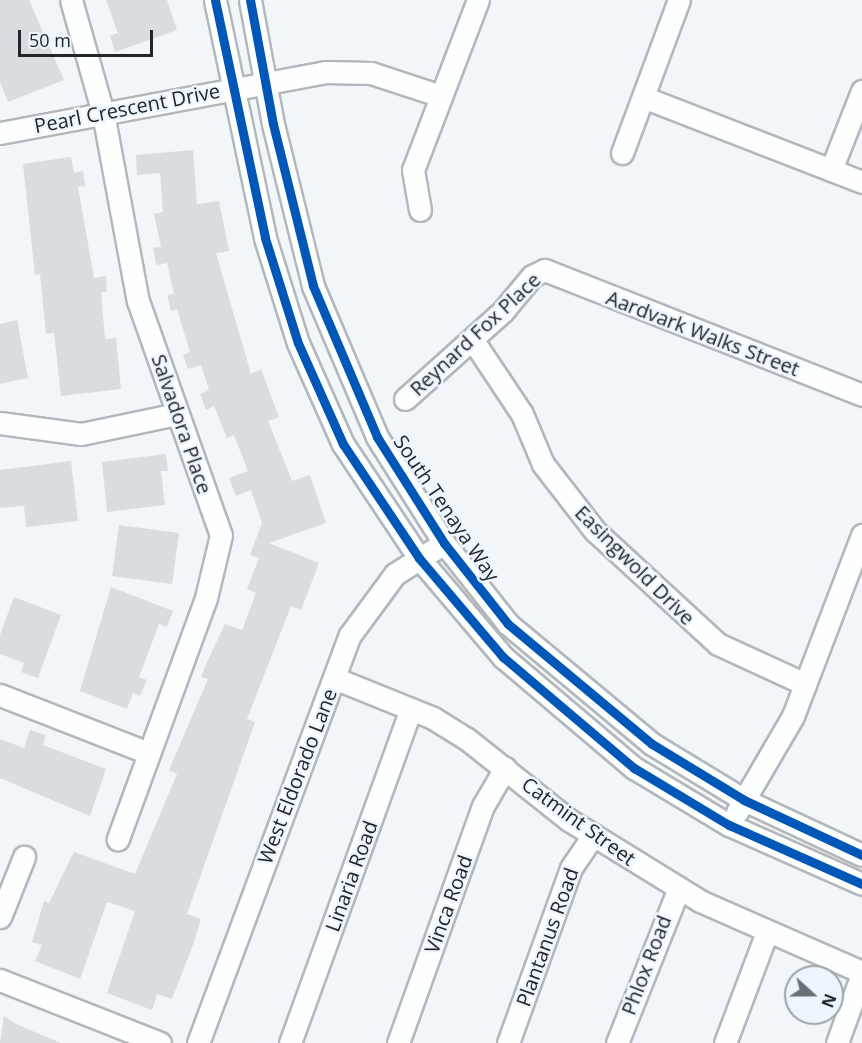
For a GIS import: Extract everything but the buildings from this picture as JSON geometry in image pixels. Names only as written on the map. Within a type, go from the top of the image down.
[{"type":"street","name":"Salvadora Place","points":[[71,0],[103,113],[126,254],[177,414],[221,535],[206,598],[118,839]]},
{"type":"street","name":"South Tenaya Way","points":[[215,0],[252,84],[331,334],[377,436],[444,543],[508,624],[569,679],[652,744],[744,800],[862,855]]},
{"type":"street","name":"South Tenaya Way","points":[[250,0],[252,84],[265,238],[298,344],[344,444],[419,558],[483,636],[549,701],[634,768],[729,825],[862,884]]},
{"type":"street","points":[[420,210],[413,170],[477,0]]},
{"type":"street","points":[[622,153],[680,0]]},
{"type":"street","name":"Pearl Crescent Drive","points":[[0,133],[252,84],[353,71],[441,96]]},
{"type":"street","points":[[831,170],[862,91]]},
{"type":"street","points":[[643,97],[862,182]]},
{"type":"street","name":"Reynard Fox Place","points":[[405,399],[472,339],[532,276],[544,270]]},
{"type":"street","name":"Aardvark Walks Street","points":[[544,270],[862,395]]},
{"type":"street","name":"Easingwold Drive","points":[[472,339],[522,414],[543,464],[595,531],[718,644],[805,684]]},
{"type":"street","points":[[0,423],[81,434],[177,414]]},
{"type":"street","points":[[729,825],[781,740],[862,535]]},
{"type":"street","name":"West Eldorado Lane","points":[[198,1043],[350,635],[376,595],[419,558],[444,543]]},
{"type":"street","name":"Catmint Street","points":[[334,678],[411,709],[467,739],[593,835],[679,888],[767,932],[862,973]]},
{"type":"street","points":[[0,695],[149,753]]},
{"type":"street","name":"Linaria Road","points":[[290,1043],[411,709]]},
{"type":"street","name":"Vinca Road","points":[[398,1043],[483,806],[505,768]]},
{"type":"street","name":"Plantanus Road","points":[[508,1043],[571,868],[593,835]]},
{"type":"street","points":[[0,917],[24,857]]},
{"type":"street","name":"Phlox Road","points":[[617,1043],[679,888]]},
{"type":"street","points":[[725,1043],[767,932]]},
{"type":"street","points":[[837,1043],[862,973]]},
{"type":"street","points":[[0,980],[160,1043]]},
{"type":"cycle path","points":[[215,0],[265,238],[298,343],[343,444],[419,558],[503,657],[634,768],[729,825],[862,884]]},
{"type":"cycle path","points":[[250,0],[273,124],[313,286],[377,437],[444,543],[508,624],[652,744],[744,800],[862,855]]}]
